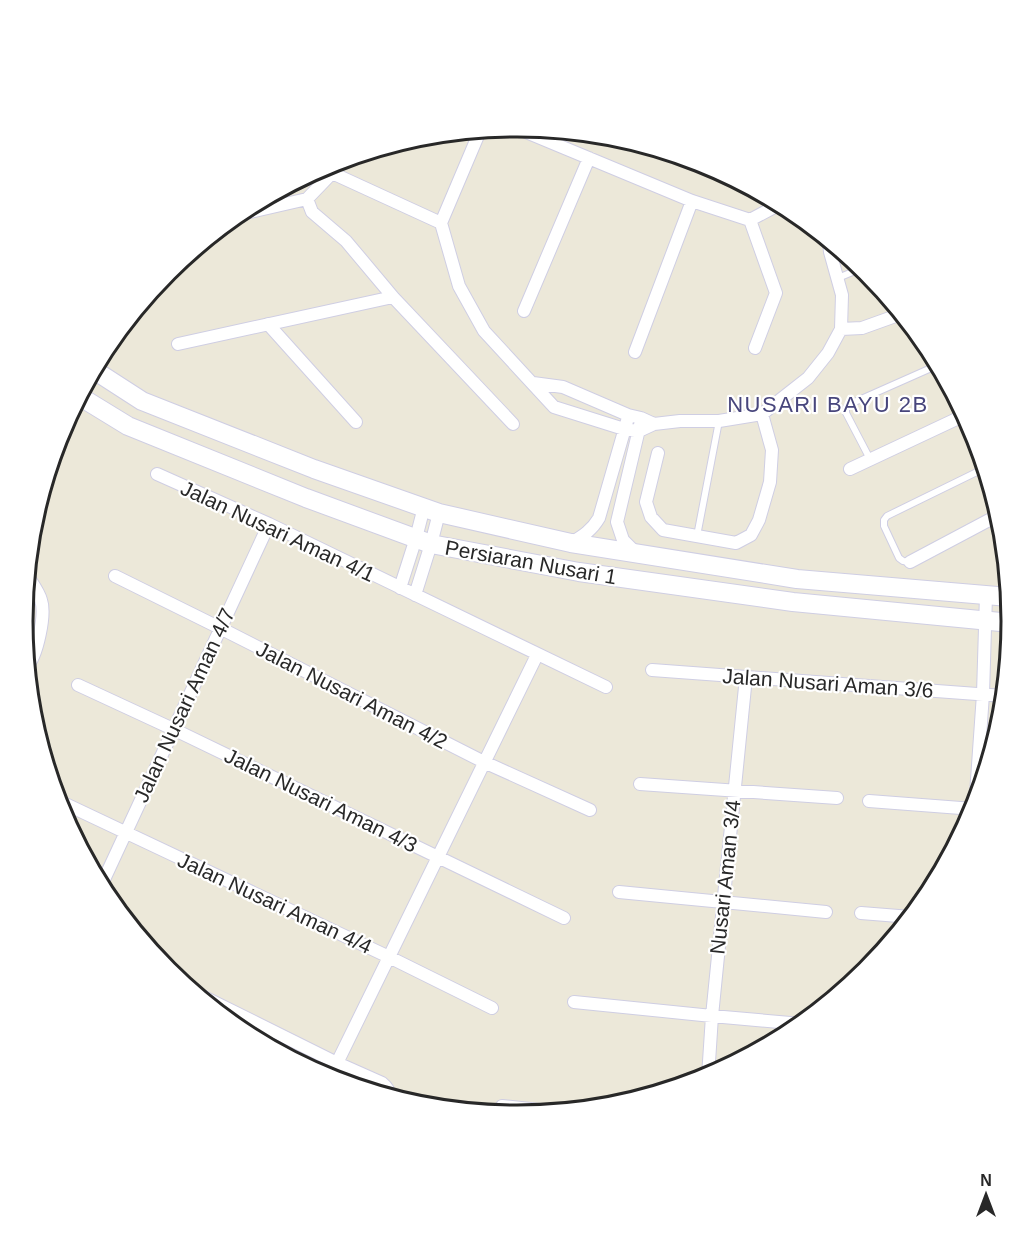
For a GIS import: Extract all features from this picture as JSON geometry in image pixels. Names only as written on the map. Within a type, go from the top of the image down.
[{"type":"main road","name":"Persiaran Nusari 1","points":[[101,374],[142,401],[314,469],[432,510],[571,543],[797,579],[1000,596]]},
{"type":"main road","name":"Persiaran Nusari 1","points":[[87,400],[128,426],[306,498],[424,541],[579,572],[793,602],[1001,622]]},
{"type":"street","points":[[542,139],[692,201],[750,220],[770,209]]},
{"type":"street","points":[[476,140],[441,223],[459,286],[484,331],[555,407],[624,429],[639,431],[654,424],[719,421],[762,414],[808,378],[828,353],[841,329],[842,295],[831,254]]},
{"type":"street","points":[[525,311],[589,158]]},
{"type":"street","points":[[333,174],[441,223]]},
{"type":"street","points":[[264,209],[307,199],[330,175]]},
{"type":"street","points":[[307,199],[312,212],[346,241],[393,297],[513,424]]},
{"type":"street","points":[[635,352],[692,201]]},
{"type":"street","points":[[750,220],[776,293],[755,348]]},
{"type":"street","points":[[178,344],[393,297]]},
{"type":"street","points":[[841,329],[862,328],[893,317]]},
{"type":"street","points":[[268,324],[356,422]]},
{"type":"street","points":[[533,383],[563,387],[654,424]]},
{"type":"street","points":[[658,453],[646,502],[651,517],[663,530],[735,543],[751,535],[759,520],[770,482],[772,450],[762,414]]},
{"type":"street","points":[[571,543],[595,526],[599,518],[628,415]]},
{"type":"street","points":[[638,554],[623,540],[617,522],[641,418]]},
{"type":"street","points":[[850,469],[956,419]]},
{"type":"street","name":"Jalan Nusari Aman 4/1","points":[[157,474],[268,524],[415,595]]},
{"type":"street","points":[[432,510],[415,595],[606,687]]},
{"type":"street","points":[[910,562],[990,519]]},
{"type":"street","name":"Jalan Nusari Aman 4/7","points":[[105,875],[268,524]]},
{"type":"street","points":[[400,588],[424,541]]},
{"type":"street","name":"Jalan Nusari Aman 4/2","points":[[115,576],[484,762],[590,810]]},
{"type":"street","points":[[34,588],[42,602],[43,613],[34,655]]},
{"type":"street","points":[[977,770],[984,694],[986,595]]},
{"type":"street","points":[[336,1063],[537,655]]},
{"type":"street","name":"Jalan Nusari Aman 3/6","points":[[652,670],[995,695]]},
{"type":"street","name":"Nusari Aman 3/4","points":[[709,1066],[746,677]]},
{"type":"street","name":"Jalan Nusari Aman 4/3","points":[[78,685],[564,918]]},
{"type":"street","points":[[640,784],[837,798]]},
{"type":"street","points":[[869,801],[964,807]]},
{"type":"street","name":"Jalan Nusari Aman 4/4","points":[[70,806],[492,1008]]},
{"type":"street","points":[[619,892],[825,912]]},
{"type":"street","points":[[861,913],[901,916]]},
{"type":"street","points":[[574,1002],[788,1023]]},
{"type":"street","points":[[240,1018],[382,1083],[386,1087]]},
{"type":"lane","points":[[837,278],[852,272]]},
{"type":"lane","points":[[870,459],[846,414],[846,408],[850,404],[929,369]]},
{"type":"lane","points":[[697,536],[719,421]]},
{"type":"lane","points":[[910,562],[899,558],[884,525],[884,520],[887,516],[977,472]]},
{"type":"district","name":"NUSARI BAYU 2B","points":[[828,404]]}]
